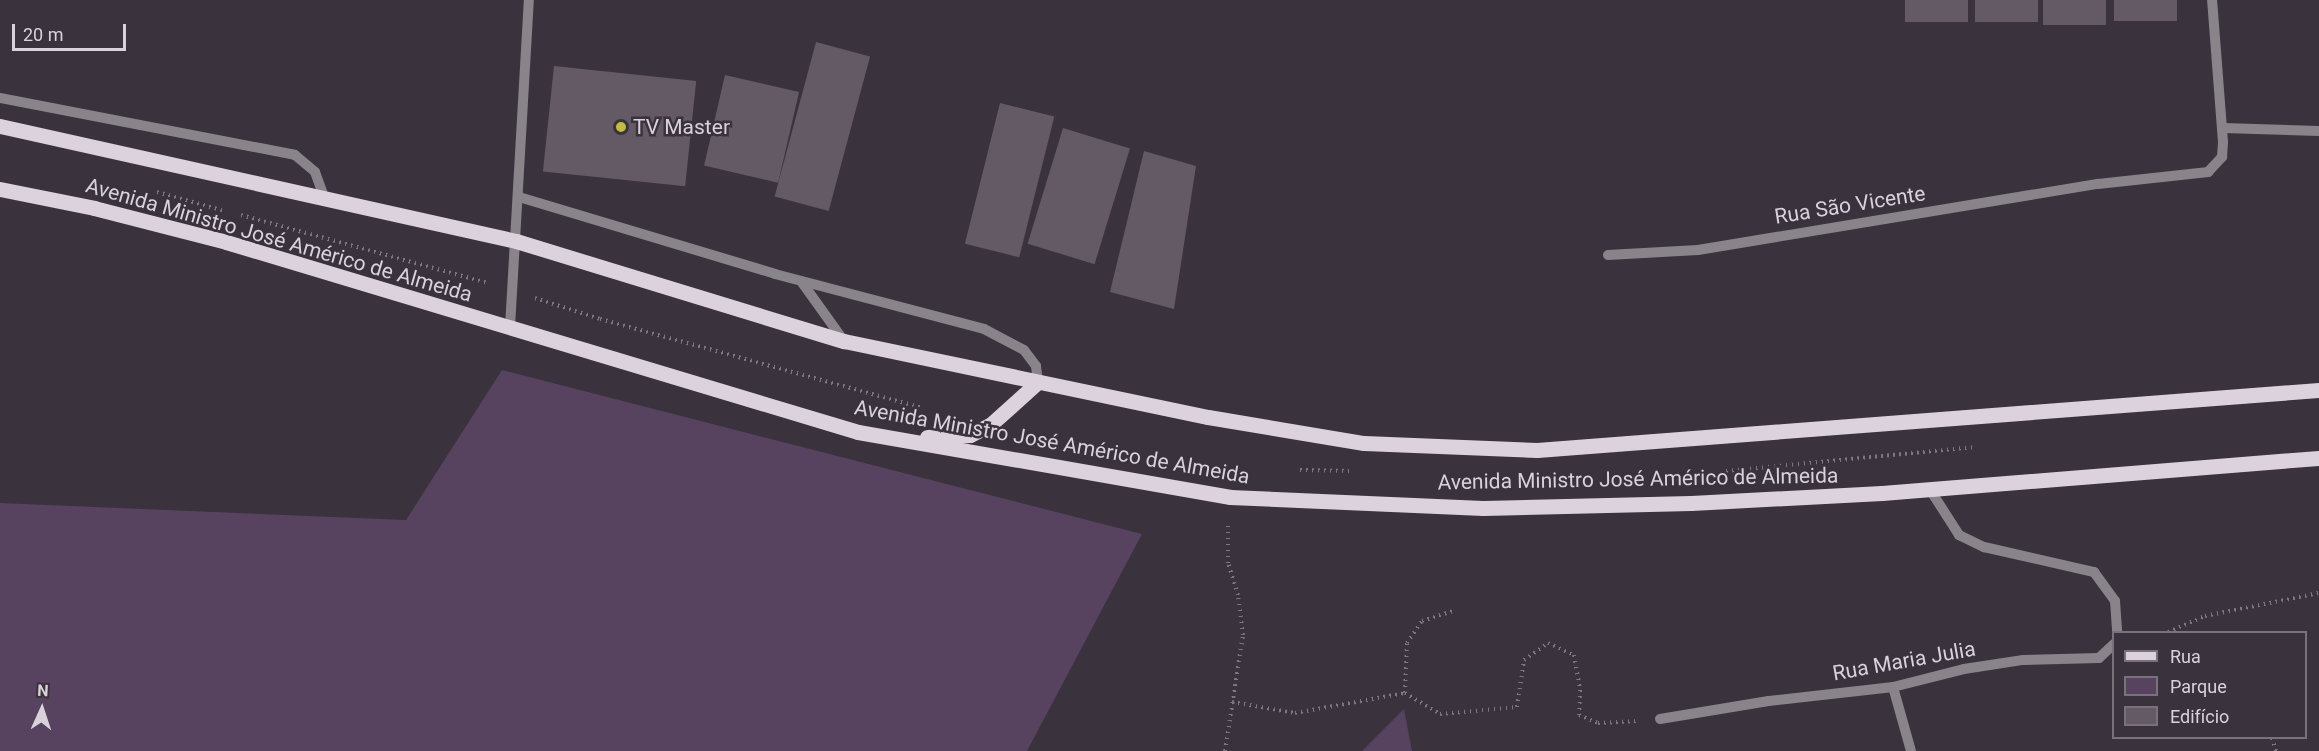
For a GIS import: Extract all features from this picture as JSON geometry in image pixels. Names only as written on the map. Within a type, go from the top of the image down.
[{"type":"main road","name":"Avenida Ministro José Américo de Almeida","points":[[0,126],[516,241],[844,341],[1038,382],[1364,443],[1537,450],[2319,390]]},
{"type":"main road","name":"Avenida Ministro José Américo de Almeida","points":[[0,189],[94,208],[226,242],[858,432],[1230,496],[1483,508],[1691,503],[1929,488],[2319,458]]},
{"type":"main road","points":[[858,432],[940,438],[970,435],[990,425],[1038,382]]},
{"type":"street","points":[[510,327],[529,0]]},
{"type":"street","name":"Rua São Vicente","points":[[1608,255],[1698,250],[2098,184],[2208,172],[2222,157],[2223,128],[2212,0]]},
{"type":"street","points":[[0,98],[295,155],[315,172],[324,197]]},
{"type":"street","points":[[2223,128],[2319,131]]},
{"type":"street","points":[[519,197],[801,281],[984,329],[1024,350],[1036,366],[1038,382]]},
{"type":"street","points":[[801,281],[844,341]]},
{"type":"street","points":[[1929,488],[1959,535],[1984,547],[2094,572],[2115,601],[2117,631]]},
{"type":"street","name":"Rua Maria Julia","points":[[1660,719],[1769,701],[1893,687],[1964,669],[2023,660],[2099,658],[2112,646]]},
{"type":"street","points":[[1893,687],[1911,751]]},
{"type":"path","points":[[1225,751],[1243,635],[1238,595],[1228,563],[1230,496]]},
{"type":"path","points":[[2172,631],[2205,616],[2319,593]]},
{"type":"path","points":[[1405,693],[1407,643],[1422,621],[1452,611]]},
{"type":"path","points":[[1232,702],[1295,712],[1405,693],[1440,714],[1517,707],[1524,660],[1548,642],[1574,655],[1580,690],[1579,715],[1598,723],[1660,719]]},
{"type":"green space","points":[[502,370],[1142,534],[1027,751],[0,751],[0,503],[406,520]]},
{"type":"green space","points":[[1404,709],[1412,751],[1362,751]]},
{"type":"building","points":[[1905,0],[1968,0],[1968,22],[1905,22]]},
{"type":"building","points":[[1975,0],[2038,0],[2038,22],[1975,22]]},
{"type":"building","points":[[2043,0],[2106,0],[2106,25],[2043,25]]},
{"type":"building","points":[[2114,0],[2177,0],[2177,21],[2114,21]]},
{"type":"building","points":[[816,42],[870,56],[829,211],[775,197]]},
{"type":"building","name":"TV Master","points":[[554,66],[696,81],[685,186],[543,171]]},
{"type":"building","points":[[725,75],[799,92],[778,183],[704,166]]},
{"type":"building","points":[[1000,103],[1054,117],[1019,257],[965,244]]},
{"type":"building","points":[[1063,128],[1130,148],[1095,264],[1028,244]]},
{"type":"building","points":[[1144,151],[1196,166],[1174,309],[1110,292]]},
{"type":"place","name":"TV Master","points":[[621,127]]}]
